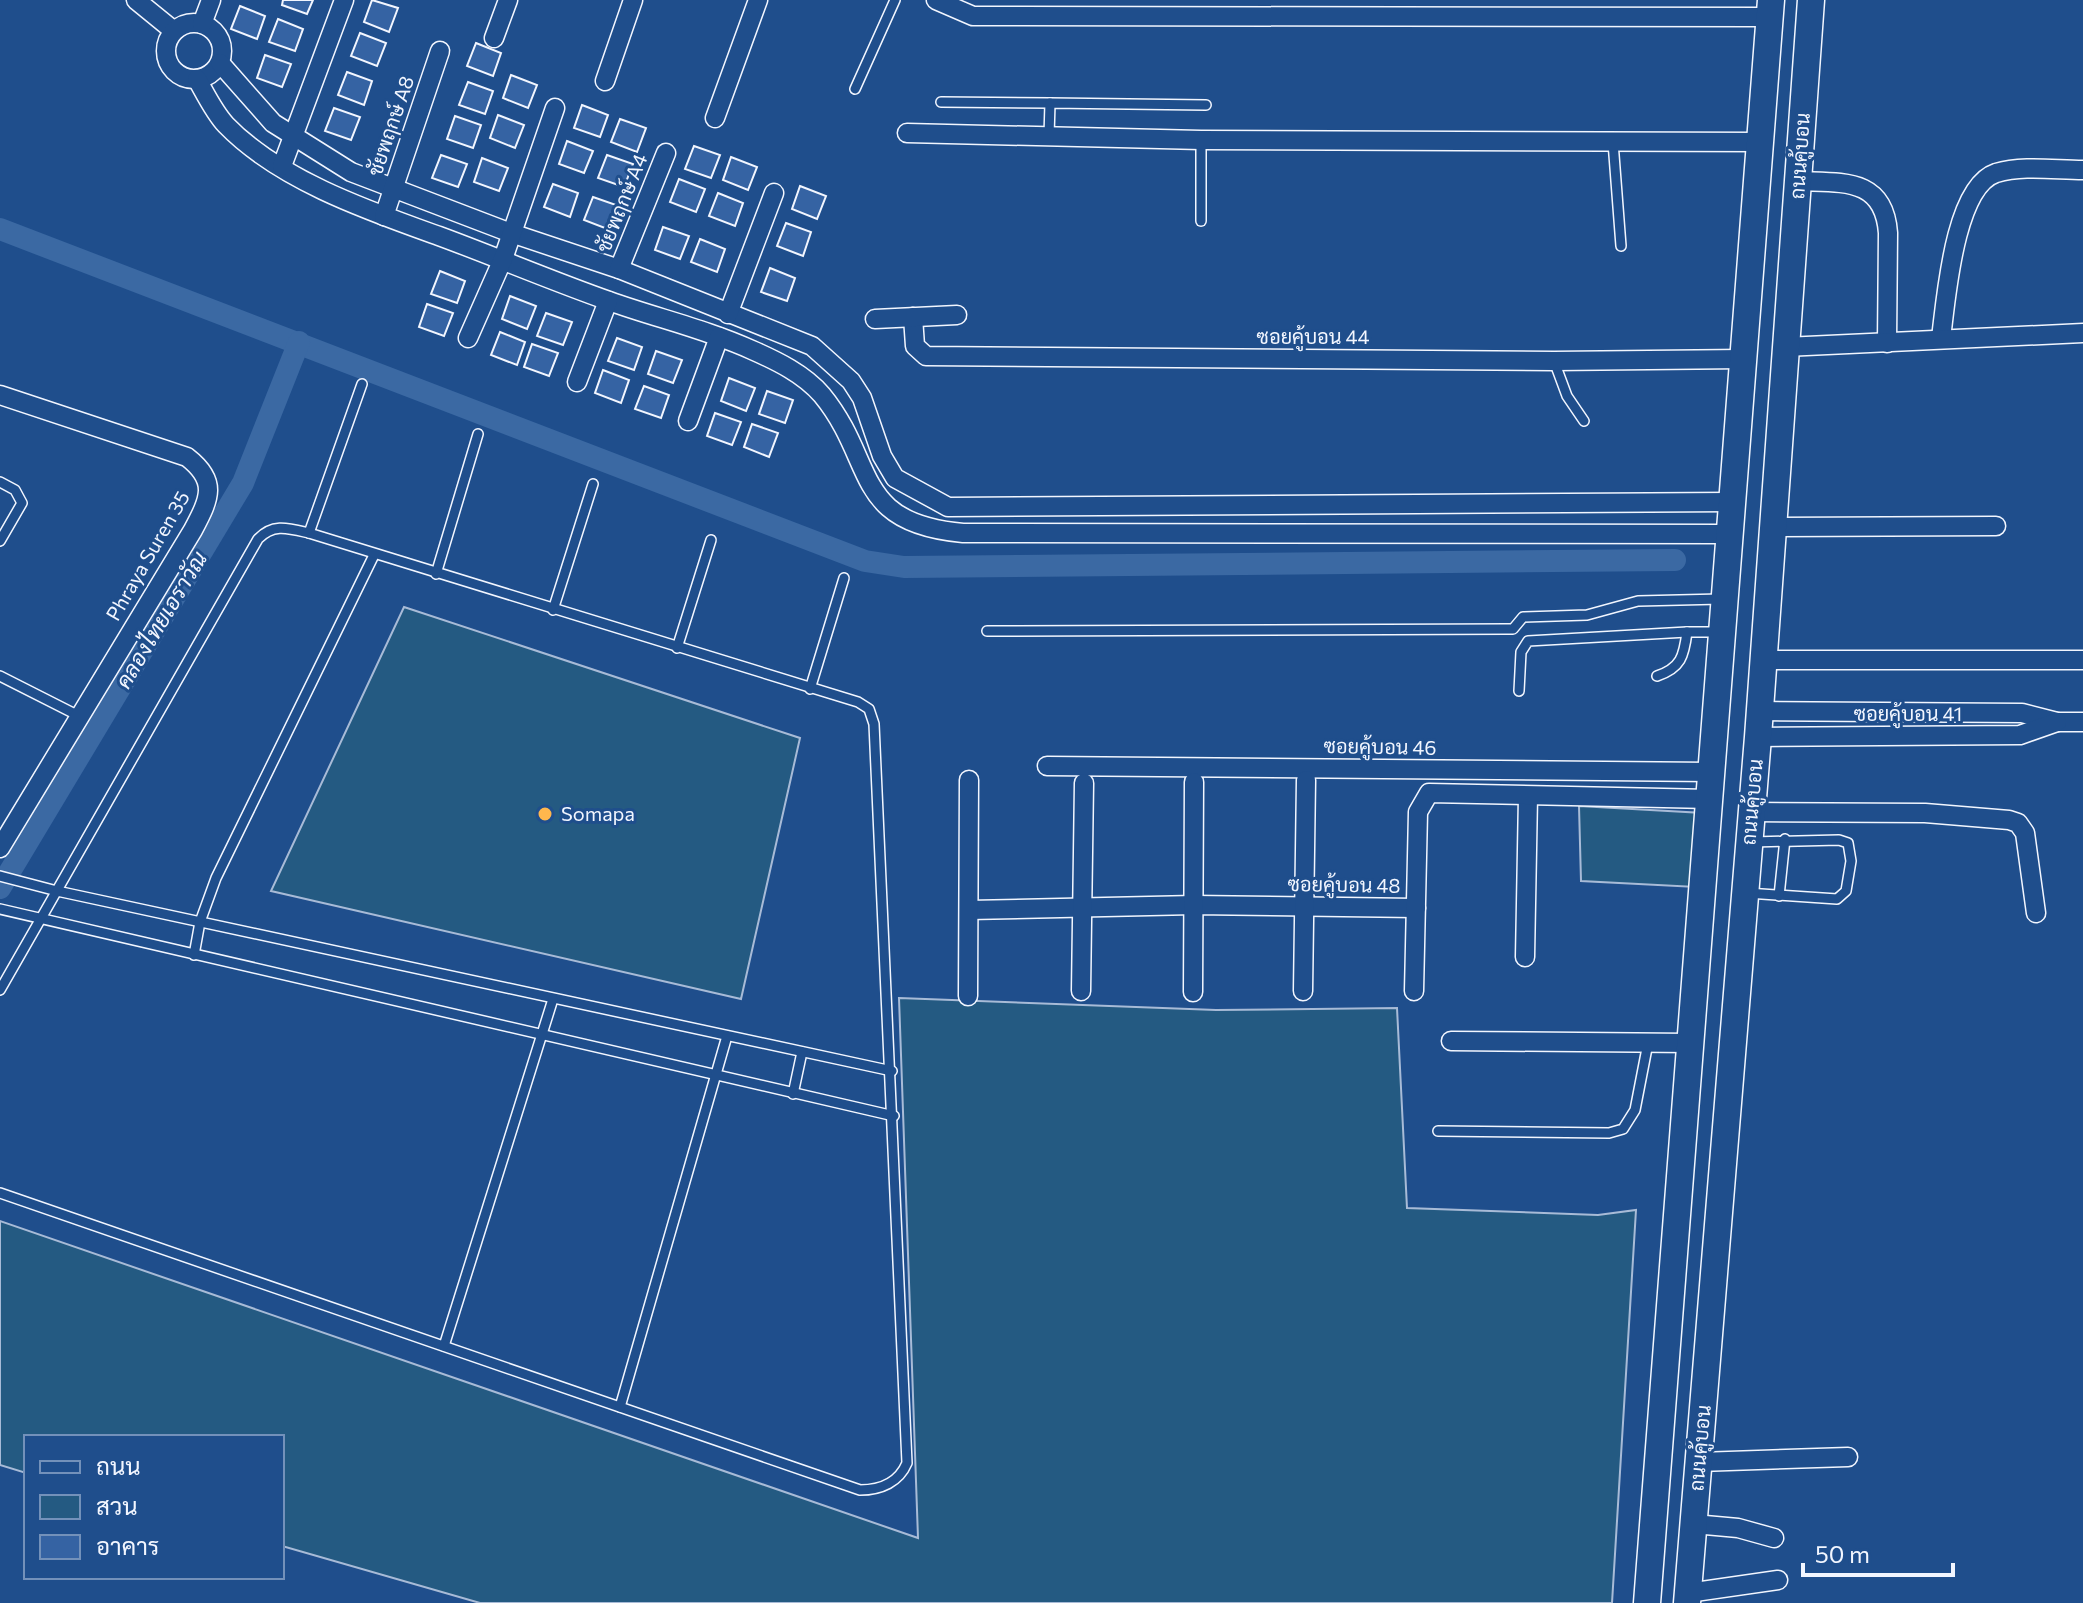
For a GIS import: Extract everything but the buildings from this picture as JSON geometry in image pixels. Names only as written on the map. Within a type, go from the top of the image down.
[{"type":"main road","name":"ถนนคู้บอน","points":[[1687,1598],[1758,737],[1811,0]]},
{"type":"main road","name":"ถนนคู้บอน","points":[[1647,1603],[1770,9]]},
{"type":"street","points":[[136,0],[174,31]]},
{"type":"street","points":[[202,24],[211,0]]},
{"type":"street","points":[[282,166],[344,0]]},
{"type":"street","points":[[494,38],[508,0]]},
{"type":"street","points":[[605,81],[633,0]]},
{"type":"street","points":[[715,118],[758,0]]},
{"type":"street","points":[[936,0],[973,16],[1770,9]]},
{"type":"street","points":[[220,63],[207,77],[186,78],[169,63],[168,41],[174,31],[192,23],[213,29],[220,39],[220,63],[233,83],[292,138],[351,172],[511,233],[619,269],[812,346],[830,360],[862,398],[882,456],[895,478],[948,507],[1732,502]]},
{"type":"street","name":"ชัยพฤกษ์ A8","points":[[384,216],[440,51]]},
{"type":"street","points":[[197,79],[227,125],[282,166],[333,194],[608,301],[719,337],[772,360],[805,380],[834,412],[867,483],[880,501],[906,521],[944,532],[1730,534]]},
{"type":"street","points":[[468,338],[503,259],[555,108]]},
{"type":"street","points":[[907,133],[1201,140],[1761,142]]},
{"type":"street","name":"ชัยพฤกษ์ A4","points":[[619,269],[666,153]]},
{"type":"street","points":[[1941,338],[1959,233],[1976,189],[1994,174],[2015,169],[2083,170]]},
{"type":"street","points":[[1798,181],[1858,186],[1871,192],[1880,203],[1887,217],[1888,233],[1887,343]]},
{"type":"street","points":[[728,314],[774,193]]},
{"type":"street","points":[[577,382],[608,301]]},
{"type":"street","points":[[875,319],[957,315]]},
{"type":"street","name":"ซอยคู้บอน 44","points":[[913,317],[915,346],[926,356],[1554,361],[1744,359]]},
{"type":"street","points":[[1785,347],[2083,333]]},
{"type":"street","points":[[688,421],[719,337]]},
{"type":"street","name":"Phraya Suren 35","points":[[0,395],[187,457],[202,469],[209,482],[208,496],[193,530],[1,846]]},
{"type":"street","points":[[944,532],[948,507]]},
{"type":"street","points":[[1772,527],[1996,526]]},
{"type":"street","points":[[1763,660],[2083,660]]},
{"type":"street","name":"ซอยคู้บอน 41","points":[[1759,711],[2022,713],[2057,722],[2083,722]]},
{"type":"street","name":"ซอยคู้บอน 41","points":[[1758,737],[2020,735],[2057,722]]},
{"type":"street","name":"ซอยคู้บอน 46","points":[[1047,766],[1712,772]]},
{"type":"street","points":[[968,996],[969,780]]},
{"type":"street","points":[[1303,991],[1306,780]]},
{"type":"street","points":[[1193,992],[1194,782]]},
{"type":"street","points":[[1081,991],[1084,783]]},
{"type":"street","name":"ซอยคู้บอน 48","points":[[969,910],[1194,905],[1416,908],[1418,812],[1429,793],[1710,799]]},
{"type":"street","points":[[1525,957],[1528,796]]},
{"type":"street","points":[[1751,812],[1925,813],[2018,823],[2025,833],[2036,913]]},
{"type":"street","points":[[1414,991],[1416,908]]},
{"type":"street","points":[[1451,1041],[1691,1043]]},
{"type":"street","points":[[1699,1462],[1848,1457]]},
{"type":"street","points":[[1694,1524],[1738,1528],[1774,1538]]},
{"type":"street","points":[[1687,1598],[1729,1595],[1778,1580]]},
{"type":"lane","points":[[855,89],[895,0]]},
{"type":"lane","points":[[941,102],[1206,105]]},
{"type":"lane","points":[[1049,137],[1050,103]]},
{"type":"lane","points":[[1201,140],[1201,221]]},
{"type":"lane","points":[[1613,142],[1621,246]]},
{"type":"lane","points":[[1554,361],[1567,396],[1584,421]]},
{"type":"lane","points":[[309,533],[362,384]]},
{"type":"lane","points":[[436,574],[478,434]]},
{"type":"lane","points":[[0,482],[15,490],[22,503],[0,541]]},
{"type":"lane","points":[[553,610],[593,484]]},
{"type":"lane","points":[[0,990],[258,539],[267,529],[282,527],[309,533],[858,702],[869,709],[874,721],[892,1071],[907,1463],[900,1475],[880,1488],[860,1490],[0,1193]]},
{"type":"lane","points":[[677,648],[711,540]]},
{"type":"lane","points":[[194,955],[200,922],[216,878],[374,555]]},
{"type":"lane","points":[[810,689],[844,578]]},
{"type":"lane","points":[[987,631],[1513,629],[1523,617],[1587,615],[1638,601],[1725,599]]},
{"type":"lane","points":[[1519,691],[1521,652],[1528,641],[1723,631]]},
{"type":"lane","points":[[1657,676],[1676,668],[1681,661],[1687,632]]},
{"type":"lane","points":[[0,676],[79,716]]},
{"type":"lane","points":[[1779,896],[1785,839]]},
{"type":"lane","points":[[1744,893],[1826,899],[1843,897],[1851,861],[1848,843],[1839,840],[1748,842]]},
{"type":"lane","points":[[0,876],[57,891],[892,1071]]},
{"type":"lane","points":[[0,909],[894,1116]]},
{"type":"lane","points":[[444,1346],[553,999]]},
{"type":"lane","points":[[620,1407],[727,1036]]},
{"type":"lane","points":[[1438,1131],[1609,1133],[1623,1129],[1635,1110],[1648,1043]]},
{"type":"lane","points":[[793,1094],[802,1052]]},
{"type":"green space","name":"Somapa","points":[[404,607],[800,738],[741,999],[271,891]]},
{"type":"green space","points":[[1579,806],[1703,813],[1696,887],[1581,881]]},
{"type":"green space","points":[[899,998],[1216,1010],[1397,1008],[1407,1208],[1598,1215],[1636,1210],[1612,1603],[480,1603],[284,1547],[284,1435],[24,1435],[24,1472],[0,1465],[0,1221],[918,1538]]},
{"type":"waterway","points":[[0,229],[865,561],[904,567],[1675,560]]},
{"type":"waterway","name":"คลองไทยเอราวัณ","points":[[0,888],[243,483],[299,342]]},
{"type":"place","name":"Somapa","points":[[545,814]]}]
